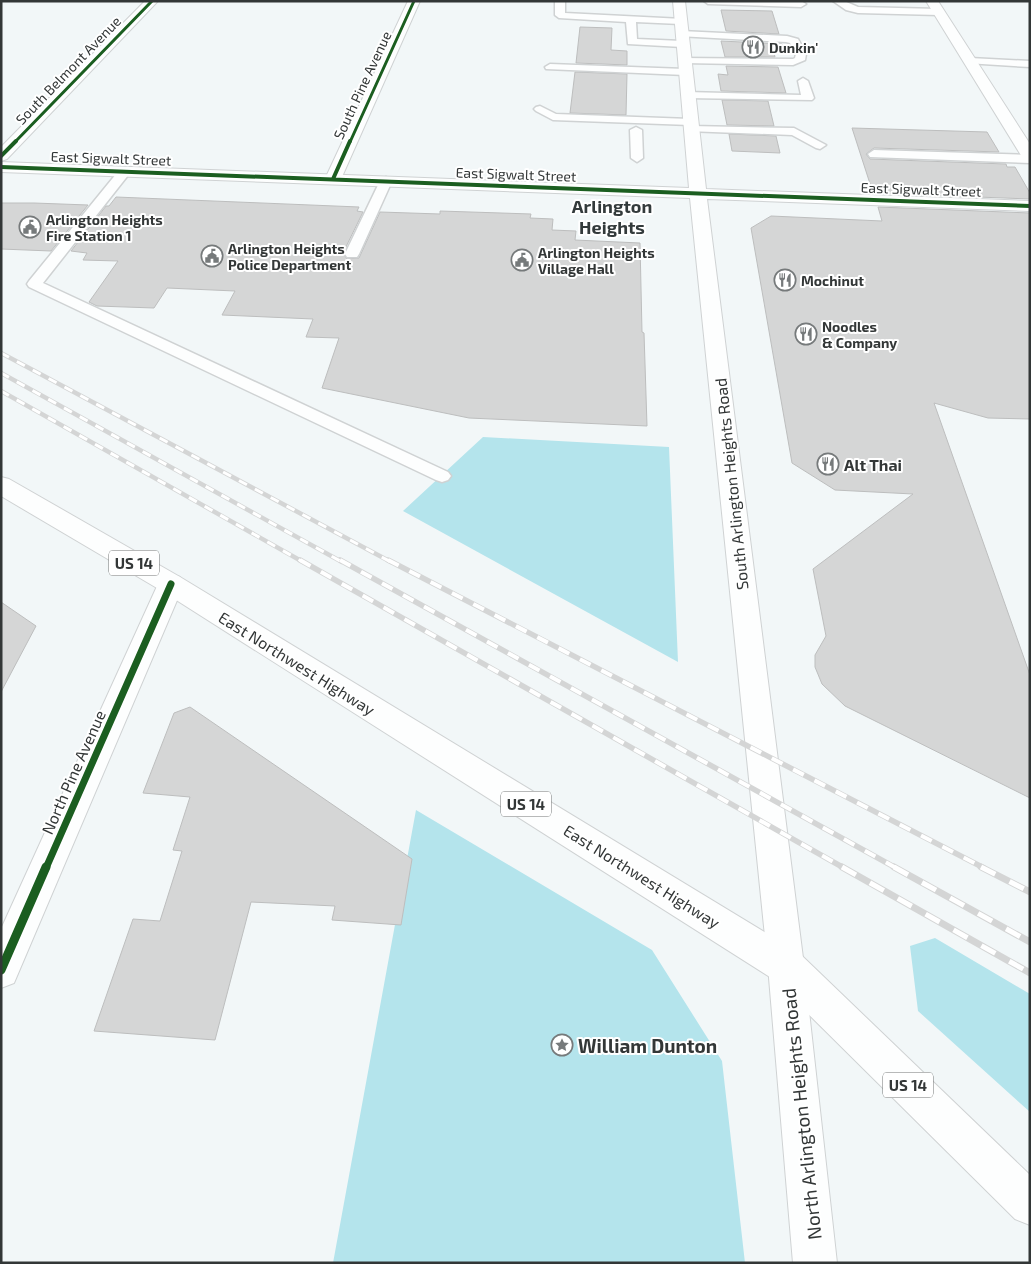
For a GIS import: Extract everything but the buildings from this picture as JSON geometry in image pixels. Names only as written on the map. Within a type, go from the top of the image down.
[{"type":"street","name":"South Belmont Avenue","points":[[1,156],[152,1]]},
{"type":"street","name":"South Pine Avenue","points":[[332,179],[414,1]]},
{"type":"street","name":"South Arlington Heights Road","points":[[679,1],[687,95],[786,966]]},
{"type":"street","points":[[936,7],[1030,158]]},
{"type":"street","name":"East Sigwalt Street","points":[[1,167],[1030,206]]},
{"type":"street","name":"East Northwest Highway","points":[[1,485],[171,584],[786,966],[1030,1204]]},
{"type":"street","name":"North Pine Avenue","points":[[1,970],[171,584]]},
{"type":"street","name":"North Arlington Heights Road","points":[[786,966],[815,1263]]},
{"type":"lane","points":[[550,67],[684,66],[793,62],[800,60],[801,54],[794,41],[787,39],[681,33],[631,19],[562,16],[560,15],[560,1]]},
{"type":"lane","points":[[708,1],[801,4]]},
{"type":"lane","points":[[837,1],[848,8],[858,10],[936,7]]},
{"type":"lane","points":[[631,19],[632,42],[681,33]]},
{"type":"lane","points":[[970,61],[1030,64]]},
{"type":"lane","points":[[687,95],[808,98],[803,81]]},
{"type":"lane","points":[[540,108],[553,117],[794,132],[820,145]]},
{"type":"lane","points":[[636,130],[637,158]]},
{"type":"lane","points":[[874,154],[1030,158]]},
{"type":"lane","points":[[125,171],[34,284],[442,476]]},
{"type":"lane","points":[[352,254],[386,181]]},
{"type":"shaded area","points":[[483,437],[669,447],[678,662],[403,511]]},
{"type":"shaded area","points":[[416,810],[652,950],[722,1061],[745,1263],[333,1263]]},
{"type":"shaded area","points":[[935,938],[1030,994],[1030,1112],[918,1011],[910,946]]},
{"type":"railway","points":[[1,353],[391,562]]},
{"type":"railway","points":[[1,373],[342,562]]},
{"type":"railway","points":[[1,391],[303,562]]},
{"type":"railway","points":[[300,560],[844,868]]},
{"type":"railway","points":[[340,560],[896,868]]},
{"type":"railway","points":[[388,560],[984,868]]},
{"type":"railway","points":[[842,867],[1030,973]]},
{"type":"railway","points":[[894,867],[1030,942]]},
{"type":"railway","points":[[981,867],[1030,892]]},
{"type":"cycle path","points":[[1,156],[152,1]]},
{"type":"cycle path","points":[[333,179],[414,1]]},
{"type":"cycle path","points":[[1,167],[1030,206]]},
{"type":"cycle path","points":[[1,970],[171,584]]},
{"type":"place","name":"Dunkin'","points":[[753,47]]},
{"type":"place","name":"Arlington Heights Fire Station 1","points":[[30,227]]},
{"type":"place","name":"Arlington Heights Police Department","points":[[212,256]]},
{"type":"place","name":"Arlington Heights Village Hall","points":[[522,260]]},
{"type":"place","name":"Mochinut","points":[[785,280]]},
{"type":"place","name":"Noodles & Company","points":[[806,334]]},
{"type":"place","name":"Alt Thai","points":[[828,464]]},
{"type":"place","name":"William Dunton","points":[[562,1045]]},
{"type":"district","name":"Arlington Heights","points":[[612,216]]}]
